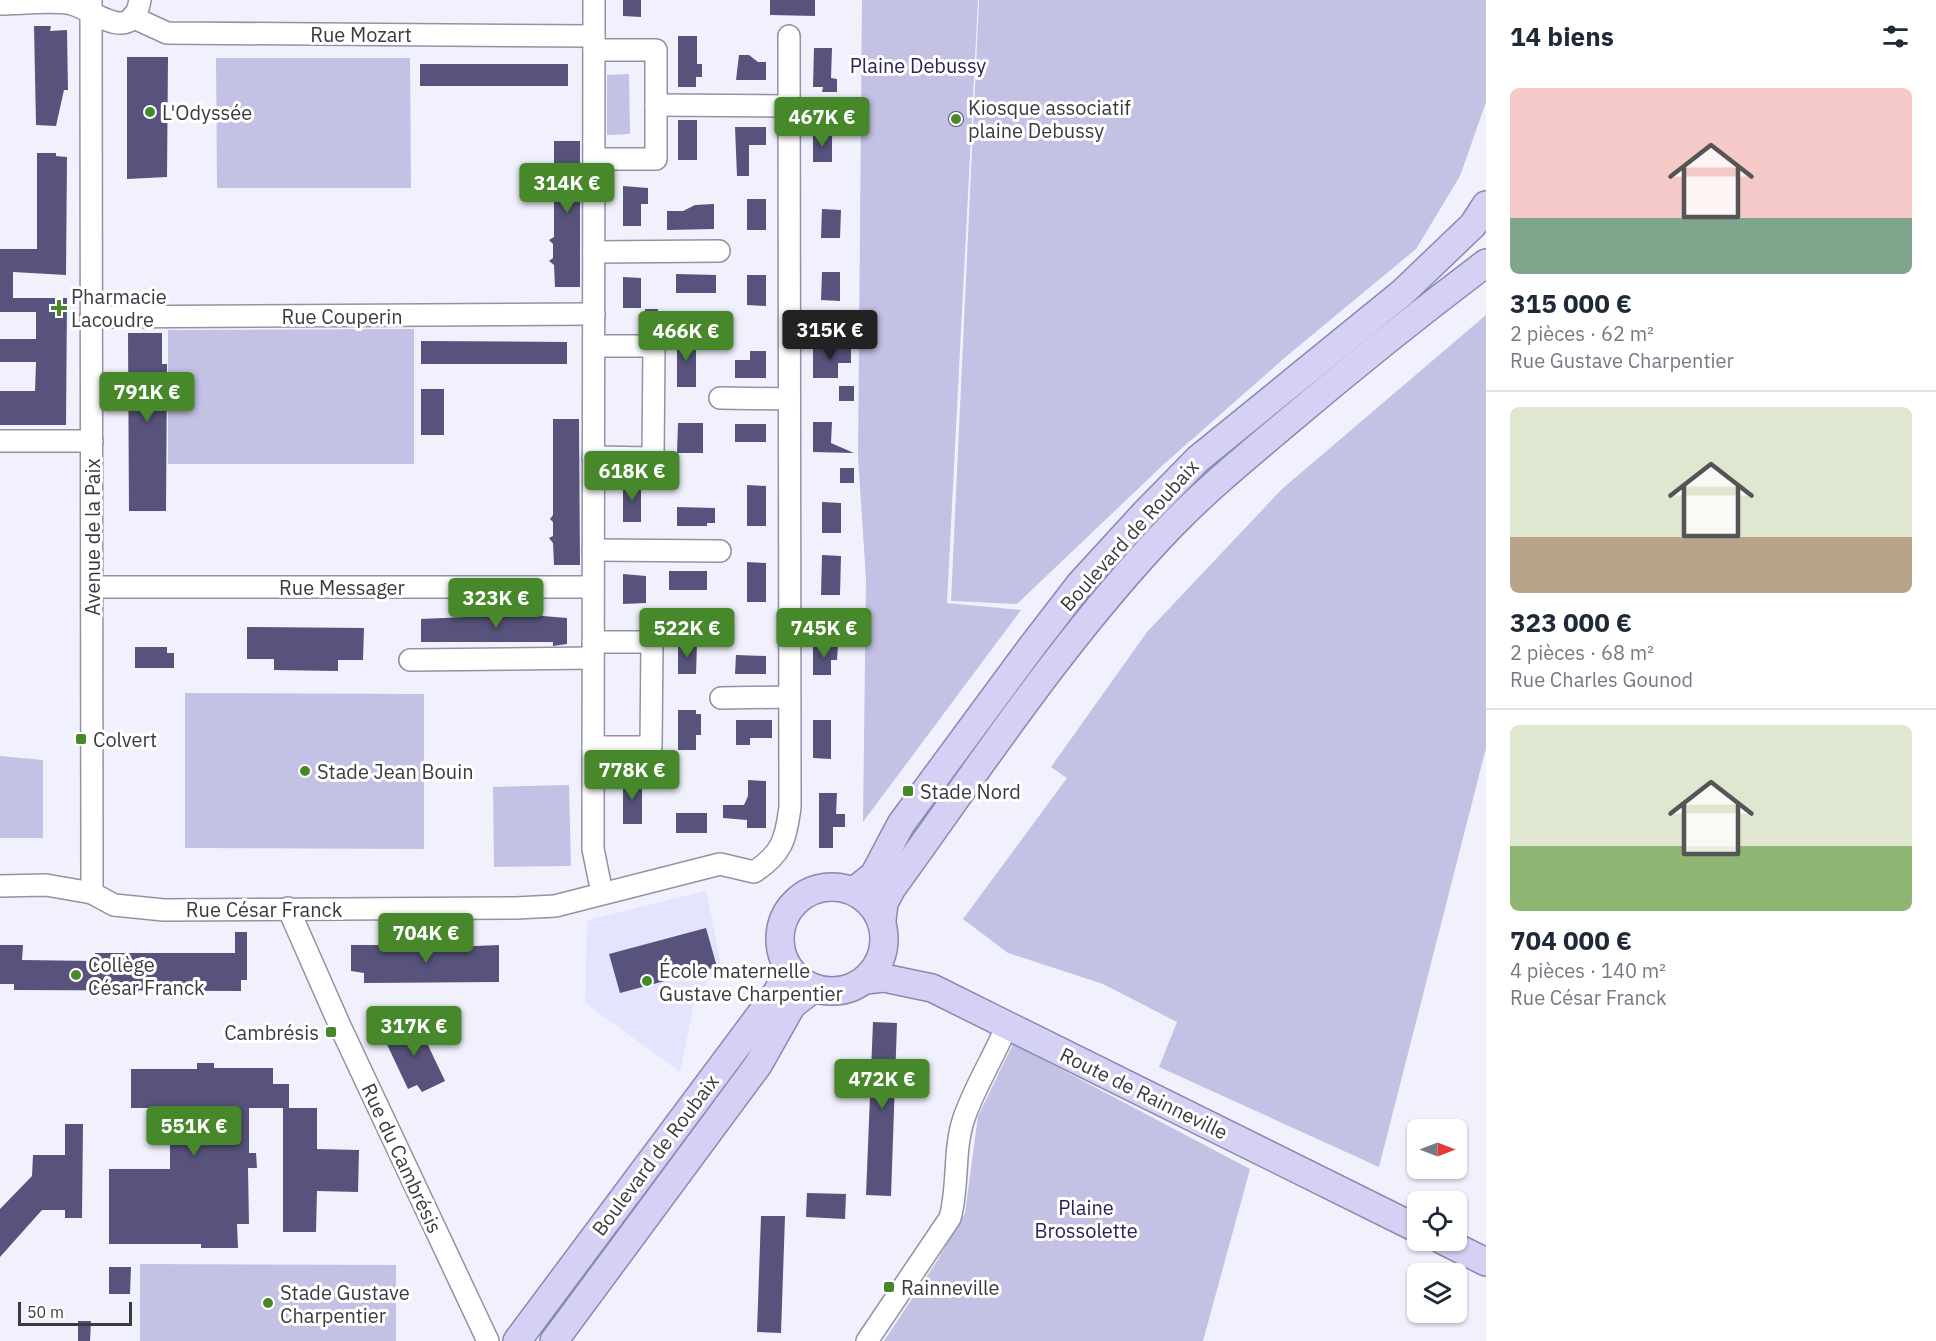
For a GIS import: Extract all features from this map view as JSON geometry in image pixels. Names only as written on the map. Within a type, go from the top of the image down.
[{"type":"main road","name":"Boulevard de Roubaix","points":[[854,891],[874,875],[901,824],[1080,584],[1145,513],[1198,459],[1409,287],[1473,225],[1486,205]]},
{"type":"main road","name":"Boulevard de Roubaix","points":[[883,927],[884,903],[892,888],[1086,624],[1172,525],[1233,467],[1347,372],[1486,262]]},
{"type":"main road","points":[[883,927],[881,959],[865,980],[846,990],[824,991],[813,988],[795,976],[788,967],[780,938],[782,924],[793,904],[810,891],[825,886],[839,886],[854,891],[870,903],[906,966],[932,988]]},
{"type":"main road","name":"Boulevard de Roubaix","points":[[517,1341],[778,991],[788,967]]},
{"type":"main road","name":"Route de Rainneville","points":[[865,980],[884,978],[932,988],[1407,1224]]},
{"type":"main road","name":"Boulevard de Roubaix","points":[[554,1341],[758,1065],[792,1005],[813,988]]},
{"type":"main road","points":[[1464,1251],[1486,1262]]},
{"type":"street","points":[[594,0],[593,849],[602,893]]},
{"type":"street","points":[[0,4],[71,4],[91,7],[112,24],[122,23],[136,9]]},
{"type":"street","name":"Avenue de la Paix","points":[[91,7],[92,894]]},
{"type":"street","name":"Rue Mozart","points":[[136,9],[167,33],[594,43],[656,50],[656,105]]},
{"type":"street","name":"Rue César Franck","points":[[0,886],[46,885],[92,894],[107,902],[128,907],[164,910],[526,908],[555,906],[720,864],[754,872],[770,861],[783,843],[790,807],[789,36]]},
{"type":"street","points":[[594,159],[656,159],[656,105],[789,106]]},
{"type":"street","points":[[594,252],[719,251]]},
{"type":"street","name":"Rue Couperin","points":[[91,317],[594,314]]},
{"type":"street","points":[[593,458],[653,458],[654,357],[654,346],[594,346]]},
{"type":"street","points":[[720,398],[789,399]]},
{"type":"street","points":[[0,441],[92,441]]},
{"type":"street","points":[[593,550],[720,551]]},
{"type":"street","name":"Rue Messager","points":[[92,587],[593,587]]},
{"type":"street","points":[[410,660],[593,650],[652,642],[651,747],[593,747]]},
{"type":"street","points":[[721,698],[789,698]]},
{"type":"street","name":"Rue du Cambrésis","points":[[288,908],[340,1026],[488,1341]]},
{"type":"street","points":[[867,1341],[950,1218],[956,1195],[959,1143],[964,1119],[1007,1025]]},
{"type":"shaded area","name":"École maternelle Gustave Charpentier","points":[[706,891],[721,964],[695,999],[680,1072],[585,1003],[587,920]]},
{"type":"green space","name":"Plaine Debussy","points":[[862,0],[978,0],[947,603],[1021,610],[863,822],[866,579],[858,457]]},
{"type":"green space","points":[[979,0],[1486,0],[1486,102],[1460,176],[1416,249],[1288,355],[1163,465],[1017,604],[951,601]]},
{"type":"green space","points":[[216,58],[410,58],[411,188],[217,188]]},
{"type":"green space","points":[[629,74],[630,134],[607,135],[607,75]]},
{"type":"green space","points":[[1486,315],[1486,748],[1379,1167],[1159,1067],[1177,1022],[1103,984],[1008,953],[963,919],[1067,778],[1051,767],[1147,632],[1282,489]]},
{"type":"green space","points":[[414,329],[414,464],[168,464],[168,330]]},
{"type":"green space","name":"Stade Jean Bouin","points":[[185,693],[424,694],[424,849],[185,848]]},
{"type":"green space","points":[[0,756],[43,760],[43,838],[0,838]]},
{"type":"green space","points":[[569,785],[571,866],[494,867],[493,787]]},
{"type":"green space","name":"Plaine Brossolette","points":[[1013,1044],[1250,1169],[1203,1341],[884,1341],[937,1261],[965,1213],[978,1116]]},
{"type":"green space","name":"Stade Gustave Charpentier","points":[[140,1264],[396,1265],[396,1341],[140,1341]]},
{"type":"building","points":[[623,0],[641,0],[641,17],[623,16]]},
{"type":"building","points":[[770,0],[815,0],[815,16],[770,15]]},
{"type":"building","points":[[34,26],[51,26],[50,31],[67,30],[68,90],[64,90],[56,126],[36,125]]},
{"type":"building","points":[[678,36],[697,36],[697,64],[702,64],[702,77],[696,77],[696,87],[678,87]]},
{"type":"building","points":[[814,48],[832,48],[831,78],[837,79],[837,92],[822,92],[823,87],[813,87]]},
{"type":"building","points":[[739,55],[749,55],[758,62],[766,62],[766,80],[736,80]]},
{"type":"building","name":"L'Odyssée","points":[[127,57],[168,57],[167,177],[127,179]]},
{"type":"building","points":[[420,64],[568,64],[568,86],[420,86]]},
{"type":"building","name":"Kiosque associatif plaine Debussy","points":[[956,111],[964,119],[956,127],[948,119]]},
{"type":"building","points":[[678,120],[697,120],[697,160],[678,160]]},
{"type":"building","points":[[735,127],[766,127],[766,145],[749,145],[749,176],[737,176]]},
{"type":"building","points":[[813,133],[832,133],[832,162],[813,162]]},
{"type":"building","points":[[554,141],[580,141],[580,287],[555,287],[554,265],[549,261],[553,258],[553,244],[549,240],[554,237]]},
{"type":"building","points":[[37,153],[56,153],[56,156],[67,157],[66,275],[13,272],[13,298],[67,298],[66,425],[0,425],[0,391],[35,391],[36,362],[0,362],[0,339],[36,339],[36,312],[0,312],[0,249],[37,249]]},
{"type":"building","points":[[623,186],[648,188],[648,204],[641,204],[641,226],[623,226]]},
{"type":"building","points":[[747,199],[766,199],[766,230],[747,230]]},
{"type":"building","points":[[714,204],[714,229],[667,230],[667,211],[683,211],[695,205]]},
{"type":"building","points":[[822,209],[841,210],[840,238],[821,238]]},
{"type":"building","points":[[822,272],[840,272],[840,301],[821,300]]},
{"type":"building","points":[[676,274],[716,275],[716,293],[676,293]]},
{"type":"building","points":[[747,275],[766,275],[766,306],[747,305]]},
{"type":"building","points":[[623,277],[641,278],[641,308],[623,308]]},
{"type":"building","points":[[645,309],[658,309],[658,323],[645,323]]},
{"type":"building","points":[[128,333],[162,333],[162,364],[167,364],[166,511],[129,511]]},
{"type":"building","points":[[677,338],[696,338],[696,387],[677,387]]},
{"type":"building","points":[[421,341],[567,342],[567,364],[421,364]]},
{"type":"building","points":[[813,347],[851,347],[851,363],[838,363],[838,378],[813,378]]},
{"type":"building","points":[[750,351],[766,351],[766,378],[735,378],[735,360],[750,360]]},
{"type":"building","points":[[839,386],[854,386],[854,401],[839,401]]},
{"type":"building","points":[[421,389],[444,389],[444,435],[421,435]]},
{"type":"building","points":[[553,419],[579,419],[580,565],[554,565],[553,543],[549,538],[553,536],[553,522],[550,519],[553,515]]},
{"type":"building","points":[[813,422],[832,422],[831,443],[854,453],[813,452]]},
{"type":"building","points":[[678,423],[703,423],[703,453],[677,453]]},
{"type":"building","points":[[735,424],[766,424],[766,442],[735,442]]},
{"type":"building","points":[[840,468],[854,468],[854,483],[840,483]]},
{"type":"building","points":[[623,483],[641,483],[641,522],[623,522]]},
{"type":"building","points":[[747,485],[766,486],[766,526],[747,526]]},
{"type":"building","points":[[822,502],[841,503],[841,533],[822,533]]},
{"type":"building","points":[[677,507],[715,508],[715,523],[707,523],[707,526],[677,526]]},
{"type":"building","points":[[822,555],[841,556],[840,595],[821,595]]},
{"type":"building","points":[[747,562],[766,563],[766,602],[747,602]]},
{"type":"building","points":[[669,571],[707,571],[707,590],[669,590]]},
{"type":"building","points":[[623,574],[646,576],[646,603],[623,604]]},
{"type":"building","points":[[469,613],[472,616],[536,616],[540,613],[543,616],[567,618],[567,644],[553,646],[553,642],[421,642],[421,619],[465,617]]},
{"type":"building","points":[[834,613],[849,614],[848,630],[834,630]]},
{"type":"building","points":[[247,627],[364,628],[363,660],[338,660],[338,671],[274,670],[274,659],[247,659]]},
{"type":"building","points":[[678,644],[697,644],[696,674],[678,674]]},
{"type":"building","points":[[813,644],[838,645],[837,660],[831,660],[831,675],[813,675]]},
{"type":"building","points":[[135,647],[167,647],[167,653],[174,653],[174,668],[135,668]]},
{"type":"building","points":[[736,655],[766,656],[766,674],[735,674]]},
{"type":"building","points":[[678,710],[696,710],[696,714],[701,714],[701,735],[696,735],[696,750],[678,750]]},
{"type":"building","points":[[736,720],[772,720],[772,738],[750,738],[750,745],[736,745]]},
{"type":"building","points":[[813,720],[831,720],[831,759],[813,758]]},
{"type":"building","points":[[623,777],[642,777],[642,824],[623,824]]},
{"type":"building","points":[[748,780],[766,781],[766,828],[747,828],[747,820],[723,818],[723,805],[744,805],[748,796]]},
{"type":"building","points":[[819,793],[837,793],[836,814],[845,814],[845,827],[833,827],[833,848],[819,848]]},
{"type":"building","points":[[676,813],[707,813],[707,833],[676,833]]},
{"type":"building","points":[[706,928],[717,967],[620,993],[609,954]]},
{"type":"building","points":[[235,932],[247,932],[247,980],[241,980],[241,991],[14,990],[14,984],[0,984],[0,945],[23,945],[22,960],[95,961],[95,953],[235,953]]},
{"type":"building","points":[[351,945],[404,945],[404,949],[499,945],[499,982],[364,983],[364,973],[351,971]]},
{"type":"building","points":[[416,1020],[445,1081],[422,1092],[417,1085],[408,1089],[383,1036]]},
{"type":"building","points":[[873,1022],[897,1023],[891,1196],[866,1195]]},
{"type":"building","points":[[197,1063],[214,1063],[214,1068],[273,1068],[273,1084],[289,1084],[289,1108],[249,1108],[249,1153],[256,1153],[257,1168],[248,1168],[249,1224],[237,1224],[238,1248],[201,1248],[201,1244],[109,1244],[109,1169],[170,1169],[170,1108],[131,1108],[131,1069],[197,1069]]},
{"type":"building","points":[[283,1108],[317,1108],[317,1149],[359,1150],[358,1192],[317,1191],[316,1232],[283,1232]]},
{"type":"building","points":[[65,1124],[83,1124],[82,1218],[65,1218],[65,1210],[42,1210],[0,1257],[0,1209],[32,1176],[33,1155],[65,1155]]},
{"type":"building","points":[[807,1193],[846,1194],[845,1219],[806,1217]]},
{"type":"building","points":[[761,1216],[785,1216],[781,1333],[757,1332]]},
{"type":"building","points":[[109,1267],[131,1267],[130,1294],[109,1294]]},
{"type":"building","points":[[78,1321],[91,1321],[90,1341],[78,1341]]},
{"type":"place","name":"L'Odyssée","points":[[150,112]]},
{"type":"place","name":"Kiosque associatif plaine Debussy","points":[[956,119]]},
{"type":"place","name":"Pharmacie Lacoudre","points":[[59,308]]},
{"type":"place","name":"Colvert","points":[[81,739]]},
{"type":"place","name":"Stade Jean Bouin","points":[[305,771]]},
{"type":"place","name":"Stade Nord","points":[[908,791]]},
{"type":"place","name":"Collège César Franck","points":[[76,975]]},
{"type":"place","name":"École maternelle Gustave Charpentier","points":[[647,981]]},
{"type":"place","name":"Cambrésis","points":[[331,1032]]},
{"type":"place","name":"Rainneville","points":[[889,1287]]},
{"type":"place","name":"Stade Gustave Charpentier","points":[[268,1303]]}]
